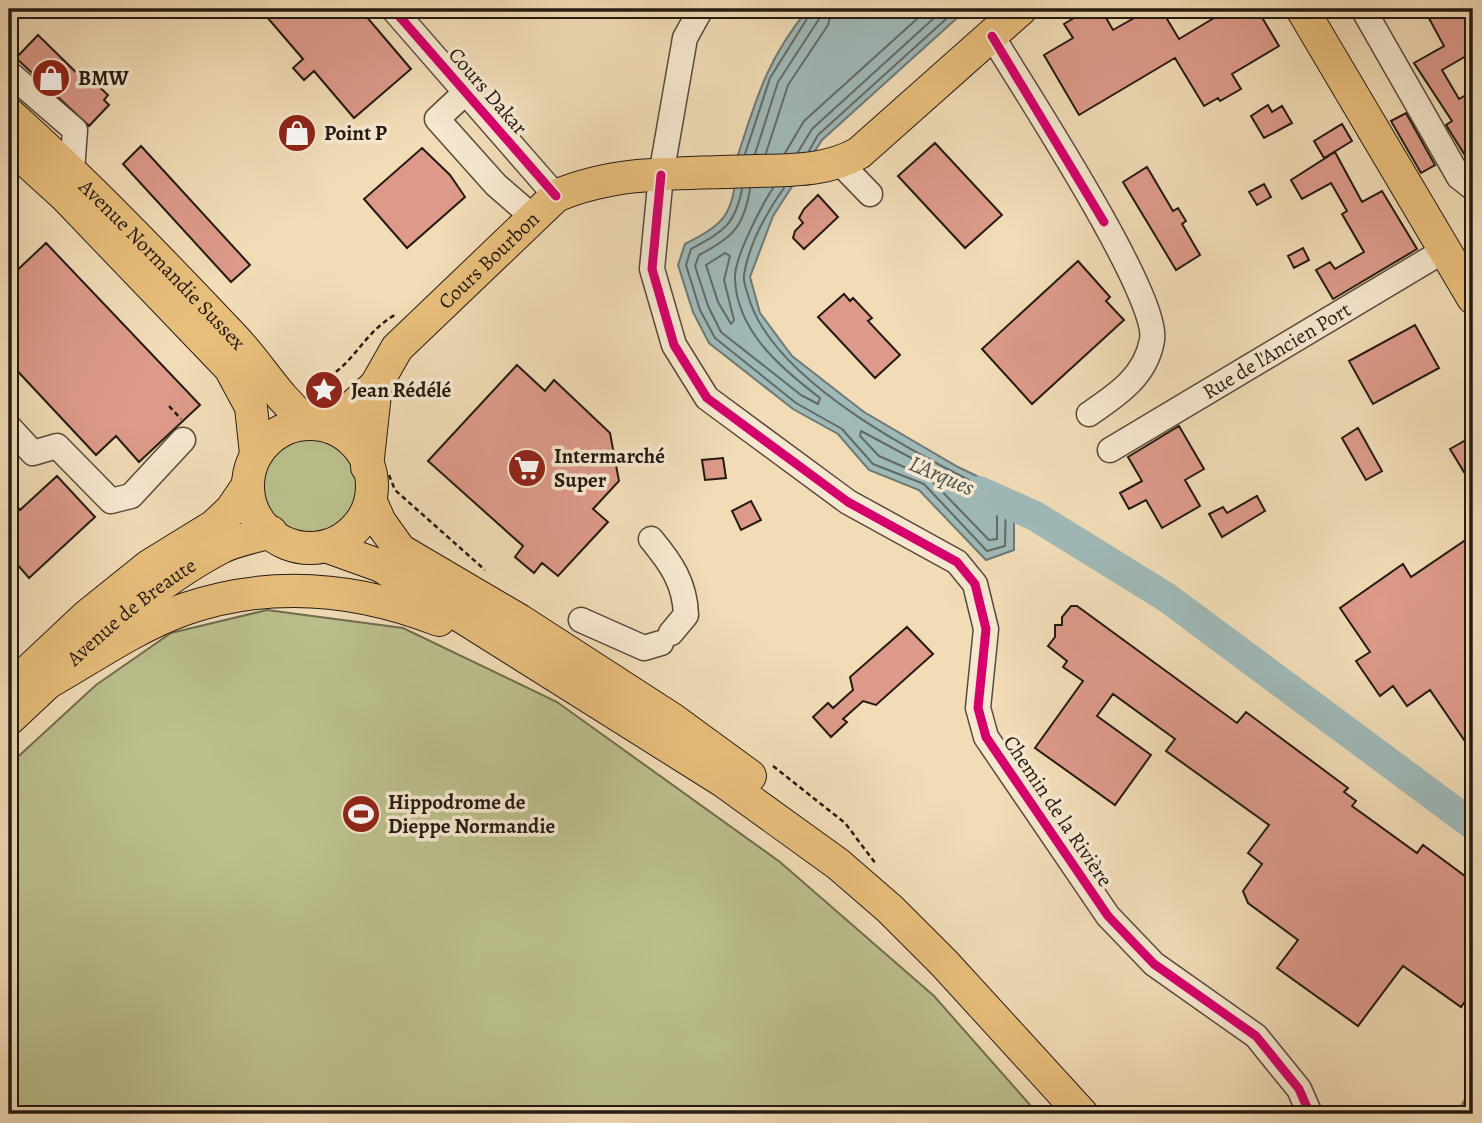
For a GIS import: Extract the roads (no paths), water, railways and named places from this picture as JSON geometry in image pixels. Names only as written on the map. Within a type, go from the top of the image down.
[{"type":"main road","name":"Cours Bourbon","points":[[368,467],[376,386],[397,348],[556,196],[582,184],[629,176],[803,169],[840,163],[859,153],[1021,9]]},
{"type":"main road","points":[[1302,9],[1473,298]]},
{"type":"main road","name":"Avenue Normandie Sussex","points":[[9,114],[72,171],[251,356],[274,392],[320,425]]},
{"type":"main road","name":"Avenue Normandie Sussex","points":[[9,145],[66,197],[230,368],[251,407],[256,454]]},
{"type":"main road","name":"Cours Bourbon","points":[[320,425],[376,386]]},
{"type":"main road","points":[[944,963],[859,882],[723,781],[542,670],[381,566],[328,547],[302,547],[271,533],[257,515],[248,485],[256,454],[265,441],[284,428],[320,425],[354,443],[368,467],[371,502],[380,522],[400,550],[519,620],[672,719],[801,812],[896,904],[944,963],[1082,1114]]},
{"type":"main road","name":"Avenue de Breaute","points":[[9,719],[23,681],[88,615],[149,566],[214,526],[231,510],[248,485]]},
{"type":"main road","points":[[328,547],[356,530],[371,502]]},
{"type":"main road","name":"Avenue de Breaute","points":[[23,681],[113,621],[158,586],[222,547],[271,533]]},
{"type":"main road","points":[[23,681],[185,609],[256,592],[344,593],[403,606],[542,670]]},
{"type":"street","name":"Cours Dakar","points":[[393,9],[556,196]]},
{"type":"street","name":"Chemin de la Rivière","points":[[701,9],[685,38],[661,175],[652,269],[674,345],[707,398],[848,502],[957,562],[975,584],[986,629],[978,708],[986,737],[1108,916],[1154,964],[1256,1036],[1299,1089],[1310,1114]]},
{"type":"street","points":[[1363,9],[1459,177],[1473,188]]},
{"type":"street","points":[[992,36],[1104,222],[1146,302],[1152,322],[1152,340],[1144,362],[1129,387],[1089,414]]},
{"type":"street","points":[[9,73],[75,130],[72,171]]},
{"type":"street","points":[[466,92],[437,119],[496,184],[533,217]]},
{"type":"street","points":[[840,163],[870,194]]},
{"type":"street","name":"Rue de l'Ancien Port","points":[[1110,450],[1445,250]]},
{"type":"street","points":[[9,427],[33,453],[57,446],[111,501],[131,496],[183,440]]},
{"type":"street","points":[[581,620],[644,648],[666,638],[686,615],[685,593],[671,563],[651,539]]},
{"type":"water","points":[[808,9],[967,9],[822,140],[773,216],[750,277],[760,313],[792,356],[864,412],[958,467],[1014,494],[1014,550],[986,560],[919,490],[869,470],[838,434],[793,409],[709,343],[693,312],[678,265],[685,244],[712,228],[726,213],[736,180],[739,163],[737,158],[764,80],[782,46]]},
{"type":"waterway","name":"L'Arques","points":[[979,491],[1035,516],[1166,597],[1473,825]]},
{"type":"place","name":"BMW","points":[[51,78]]},
{"type":"place","name":"Point P","points":[[297,133]]},
{"type":"place","name":"Jean Rédélé","points":[[324,390]]},
{"type":"place","name":"Intermarché Super","points":[[527,468]]},
{"type":"place","name":"Hippodrome de Dieppe Normandie","points":[[361,814]]}]
